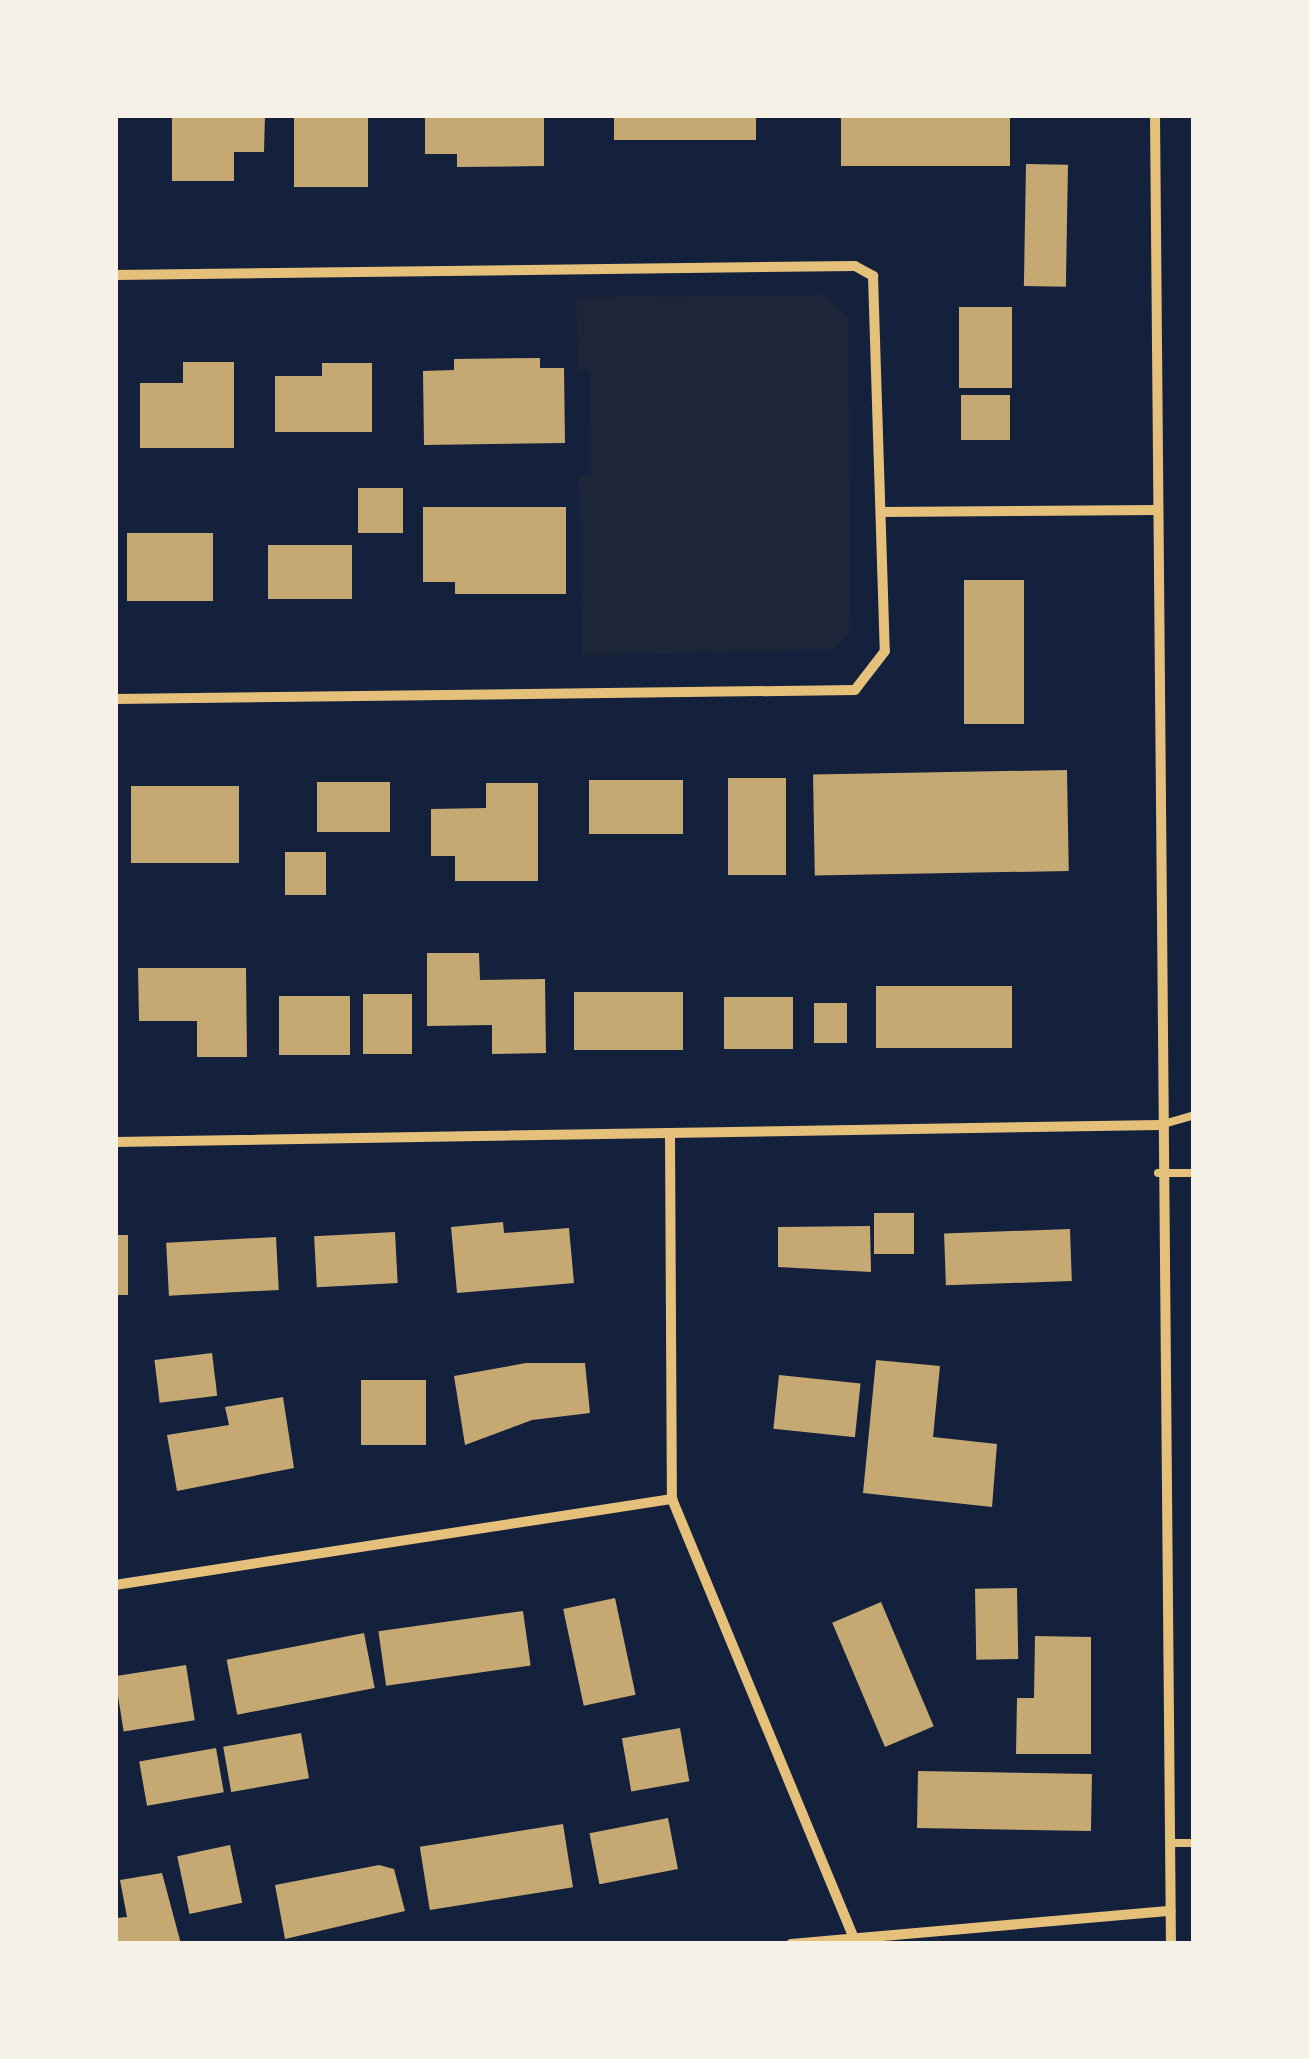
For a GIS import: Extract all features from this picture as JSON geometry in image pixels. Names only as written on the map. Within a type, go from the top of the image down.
[{"type":"street","points":[[1155,115],[1158,1174],[1172,1944]]},
{"type":"street","points":[[115,275],[855,266],[873,276],[885,651],[855,690],[115,698]]},
{"type":"street","points":[[881,512],[1156,510]]},
{"type":"street","points":[[115,1142],[1160,1125]]},
{"type":"street","points":[[670,1133],[672,1498],[856,1939]]},
{"type":"street","points":[[115,1586],[672,1498]]},
{"type":"street","points":[[792,1944],[1170,1911]]},
{"type":"lane","points":[[1160,1125],[1194,1115]]},
{"type":"lane","points":[[1158,1174],[1194,1174]]},
{"type":"lane","points":[[1170,1843],[1194,1843]]},
{"type":"shaded area","points":[[824,295],[848,318],[851,632],[833,649],[582,655],[579,476],[591,476],[590,371],[578,369],[576,297]]},
{"type":"building","points":[[172,115],[265,115],[264,152],[234,152],[234,181],[172,181]]},
{"type":"building","points":[[294,115],[368,115],[368,187],[294,187]]},
{"type":"building","points":[[425,115],[544,115],[544,166],[457,167],[457,154],[425,154]]},
{"type":"building","points":[[614,115],[756,115],[756,140],[614,140]]},
{"type":"building","points":[[841,115],[1010,115],[1010,166],[841,166]]},
{"type":"building","points":[[1026,164],[1068,165],[1066,287],[1024,286]]},
{"type":"building","points":[[959,307],[1012,307],[1012,388],[959,388]]},
{"type":"building","points":[[540,358],[540,368],[564,368],[565,443],[424,445],[423,371],[454,370],[454,359]]},
{"type":"building","points":[[183,362],[234,362],[234,448],[140,448],[140,383],[183,383]]},
{"type":"building","points":[[322,363],[372,363],[372,432],[275,432],[275,376],[322,376]]},
{"type":"building","points":[[961,395],[1010,395],[1010,440],[961,440]]},
{"type":"building","points":[[358,488],[403,488],[403,533],[358,533]]},
{"type":"building","points":[[423,507],[566,507],[566,594],[455,594],[455,582],[423,582]]},
{"type":"building","points":[[127,533],[213,533],[213,601],[127,601]]},
{"type":"building","points":[[268,545],[352,545],[352,599],[268,599]]},
{"type":"building","points":[[964,580],[1024,580],[1024,724],[964,724]]},
{"type":"building","points":[[1067,770],[1069,871],[815,875],[813,774]]},
{"type":"building","points":[[728,778],[786,778],[786,875],[728,875]]},
{"type":"building","points":[[589,780],[683,780],[683,834],[589,834]]},
{"type":"building","points":[[317,782],[390,782],[390,832],[317,832]]},
{"type":"building","points":[[486,783],[538,783],[538,881],[455,881],[455,856],[431,856],[431,809],[486,808]]},
{"type":"building","points":[[131,786],[239,786],[239,863],[131,863]]},
{"type":"building","points":[[285,852],[326,852],[326,895],[285,895]]},
{"type":"building","points":[[427,953],[479,953],[480,980],[545,979],[546,1053],[492,1054],[492,1025],[427,1026]]},
{"type":"building","points":[[138,968],[246,968],[247,1057],[197,1057],[197,1021],[139,1021]]},
{"type":"building","points":[[876,986],[1012,986],[1012,1048],[876,1048]]},
{"type":"building","points":[[574,992],[683,992],[683,1050],[574,1050]]},
{"type":"building","points":[[363,994],[412,994],[412,1054],[363,1054]]},
{"type":"building","points":[[279,996],[350,996],[350,1055],[279,1055]]},
{"type":"building","points":[[724,997],[793,997],[793,1049],[724,1049]]},
{"type":"building","points":[[814,1003],[847,1003],[847,1043],[814,1043]]},
{"type":"building","points":[[874,1213],[914,1213],[914,1254],[874,1254]]},
{"type":"building","points":[[503,1222],[504,1233],[569,1228],[574,1283],[457,1293],[451,1227]]},
{"type":"building","points":[[870,1226],[871,1272],[778,1267],[778,1227]]},
{"type":"building","points":[[1070,1229],[1072,1281],[946,1285],[944,1233]]},
{"type":"building","points":[[395,1232],[398,1283],[317,1287],[314,1236]]},
{"type":"building","points":[[115,1235],[128,1235],[128,1295],[115,1295]]},
{"type":"building","points":[[276,1237],[279,1290],[169,1296],[166,1243]]},
{"type":"building","points":[[212,1353],[217,1396],[160,1403],[154,1360]]},
{"type":"building","points":[[876,1360],[940,1366],[933,1437],[997,1444],[992,1507],[863,1493]]},
{"type":"building","points":[[526,1363],[585,1363],[590,1413],[532,1420],[465,1445],[454,1376]]},
{"type":"building","points":[[779,1375],[861,1384],[855,1437],[773,1429]]},
{"type":"building","points":[[361,1380],[426,1380],[426,1445],[361,1445]]},
{"type":"building","points":[[283,1397],[294,1468],[177,1491],[167,1435],[229,1425],[225,1407]]},
{"type":"building","points":[[1017,1588],[1018,1659],[976,1660],[975,1589]]},
{"type":"building","points":[[615,1598],[636,1695],[584,1706],[563,1609]]},
{"type":"building","points":[[881,1602],[934,1726],[885,1747],[832,1623]]},
{"type":"building","points":[[523,1611],[531,1665],[386,1686],[378,1631]]},
{"type":"building","points":[[364,1633],[375,1688],[237,1715],[227,1660]]},
{"type":"building","points":[[1035,1636],[1091,1637],[1091,1754],[1016,1754],[1017,1698],[1034,1698]]},
{"type":"building","points":[[186,1665],[195,1720],[124,1732],[115,1676]]},
{"type":"building","points":[[680,1728],[689,1781],[631,1791],[622,1738]]},
{"type":"building","points":[[301,1733],[309,1778],[231,1792],[223,1747]]},
{"type":"building","points":[[216,1748],[224,1792],[147,1806],[139,1762]]},
{"type":"building","points":[[918,1771],[1092,1774],[1091,1831],[917,1828]]},
{"type":"building","points":[[668,1818],[678,1869],[599,1884],[589,1833]]},
{"type":"building","points":[[563,1824],[573,1887],[430,1910],[420,1847]]},
{"type":"building","points":[[230,1845],[242,1903],[189,1914],[177,1856]]},
{"type":"building","points":[[379,1865],[394,1869],[405,1911],[285,1939],[275,1885]]},
{"type":"building","points":[[162,1873],[181,1944],[115,1944],[115,1918],[127,1917],[120,1880]]}]
